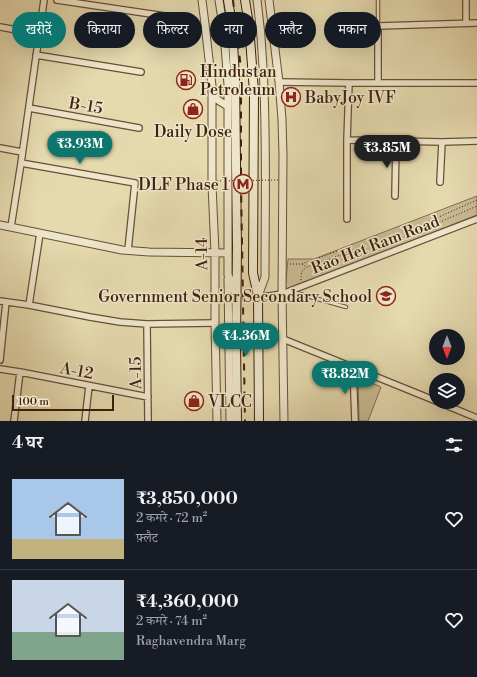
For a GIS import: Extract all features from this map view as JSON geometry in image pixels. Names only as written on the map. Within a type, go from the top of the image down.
[{"type":"main road","points":[[228,0],[232,25],[235,78],[237,421]]},
{"type":"main road","points":[[246,0],[254,92],[252,273],[258,296],[258,421]]},
{"type":"street","points":[[42,12],[44,0]]},
{"type":"street","points":[[57,0],[143,14]]},
{"type":"street","points":[[202,0],[214,95],[218,102],[228,106]]},
{"type":"street","points":[[219,0],[224,33],[228,85],[230,421]]},
{"type":"street","points":[[257,0],[264,80],[266,143],[265,277],[258,296]]},
{"type":"street","points":[[269,0],[279,82],[283,155],[282,294],[284,421]]},
{"type":"street","points":[[466,0],[466,23]]},
{"type":"street","points":[[381,26],[477,23]]},
{"type":"street","points":[[0,27],[12,29]]},
{"type":"street","points":[[11,227],[37,48]]},
{"type":"street","points":[[378,48],[378,83]]},
{"type":"street","points":[[36,55],[141,72]]},
{"type":"street","points":[[279,82],[349,84],[477,83]]},
{"type":"street","points":[[347,219],[349,84]]},
{"type":"street","name":"A-14","points":[[212,86],[212,184],[215,252],[217,421]]},
{"type":"street","name":"B-15","points":[[29,108],[139,128]]},
{"type":"street","points":[[347,140],[442,142],[477,141]]},
{"type":"street","points":[[396,141],[396,196]]},
{"type":"street","points":[[440,182],[442,142]]},
{"type":"street","points":[[0,148],[22,152]]},
{"type":"street","points":[[21,163],[136,183],[128,250]]},
{"type":"street","name":"Rao Het Ram Road","points":[[258,296],[269,296],[291,291],[477,219]]},
{"type":"street","points":[[0,225],[128,250],[228,253]]},
{"type":"street","points":[[29,305],[40,233]]},
{"type":"street","points":[[228,275],[236,293]]},
{"type":"street","points":[[0,360],[3,301],[120,322],[147,324],[215,323]]},
{"type":"street","name":"A-15","points":[[147,324],[148,421]]},
{"type":"street","points":[[283,339],[429,399]]},
{"type":"street","points":[[353,368],[354,421]]},
{"type":"street","name":"A-12","points":[[0,370],[20,372],[148,397]]},
{"type":"street","points":[[14,421],[20,372]]},
{"type":"street","points":[[85,421],[89,386]]},
{"type":"street","points":[[454,409],[477,418]]},
{"type":"lane","points":[[378,0],[378,12]]},
{"type":"lane","points":[[291,291],[346,307]]},
{"type":"path","points":[[217,181],[278,180]]},
{"type":"path","points":[[426,228],[432,220],[477,200]]},
{"type":"path","points":[[374,252],[477,206]]},
{"type":"path","points":[[283,263],[302,264],[343,249],[350,250],[352,253],[359,256],[367,255]]},
{"type":"path","points":[[303,286],[301,274],[307,267],[346,253],[352,253]]},
{"type":"path","points":[[302,264],[307,267]]},
{"type":"shaded area","points":[[477,196],[477,215],[285,291],[288,259],[314,259]]},
{"type":"shaded area","points":[[358,377],[381,387],[368,421],[359,421]]},
{"type":"railway","points":[[233,0],[241,69],[241,184],[245,421]]},
{"type":"place","name":"Hindustan Petroleum","points":[[186,80]]},
{"type":"place","name":"BabyJoy IVF","points":[[291,97]]},
{"type":"place","name":"Daily Dose","points":[[193,109]]},
{"type":"place","name":"DLF Phase 1","points":[[243,184]]},
{"type":"place","name":"Government Senior Secondary School","points":[[386,296]]},
{"type":"place","name":"VLCC","points":[[194,401]]}]
